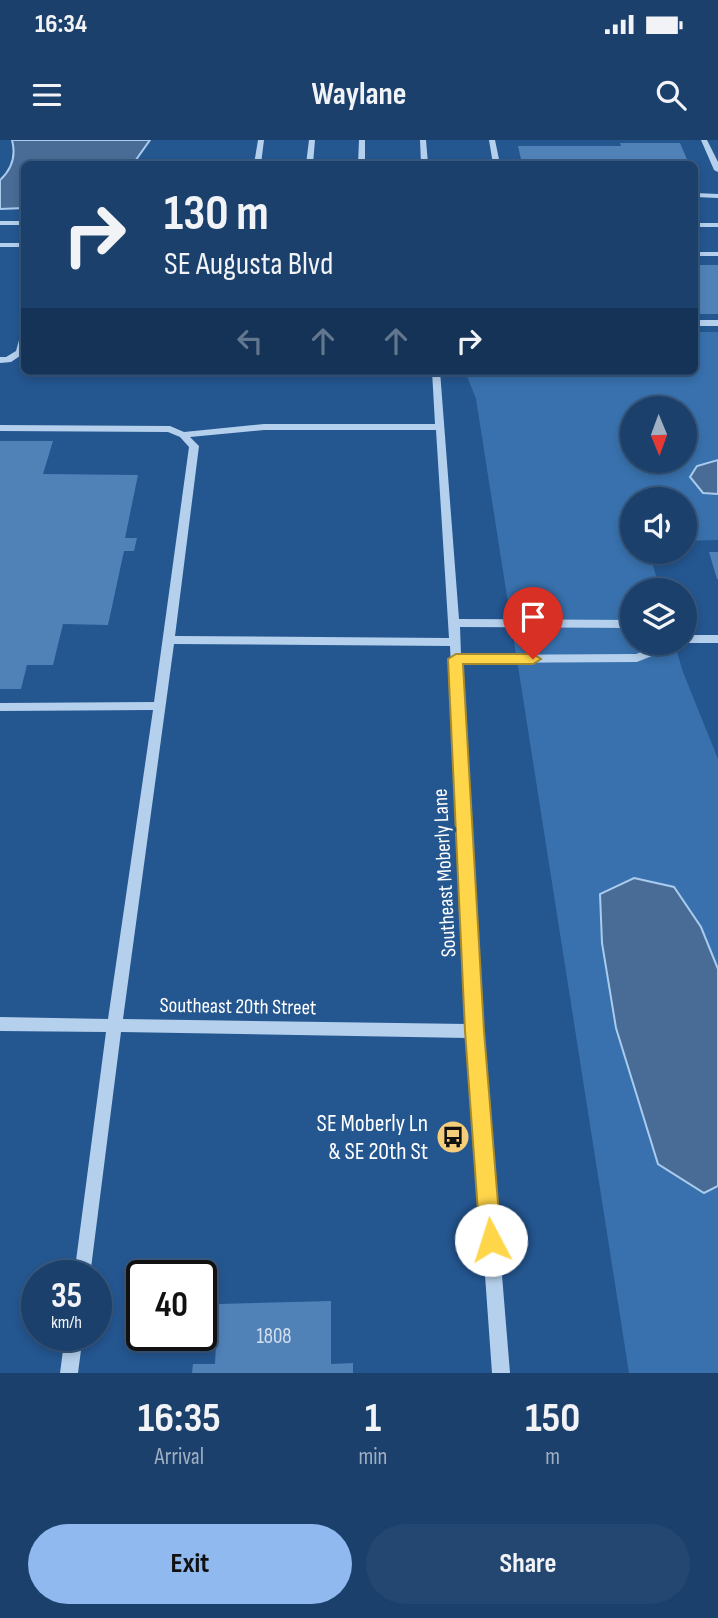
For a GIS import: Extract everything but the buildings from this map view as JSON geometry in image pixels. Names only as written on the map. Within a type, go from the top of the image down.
[{"type":"street","points":[[258,161],[261,140]]},
{"type":"street","points":[[310,161],[312,140]]},
{"type":"street","points":[[362,140],[362,161]]},
{"type":"street","points":[[424,140],[425,161]]},
{"type":"street","points":[[492,140],[496,161]]},
{"type":"street","points":[[704,140],[718,170]]},
{"type":"street","points":[[698,195],[718,196]]},
{"type":"street","points":[[0,223],[21,223]]},
{"type":"street","points":[[698,225],[718,225]]},
{"type":"street","points":[[0,245],[21,245]]},
{"type":"street","points":[[698,323],[718,323]]},
{"type":"street","points":[[0,360],[8,360],[20,352],[21,348]]},
{"type":"street","name":"Southeast Moberly Lane","points":[[436,375],[454,623],[475,1031],[501,1373]]},
{"type":"street","points":[[183,435],[264,427],[440,427]]},
{"type":"street","points":[[0,428],[170,429],[183,435],[194,446],[84,1260]]},
{"type":"street","points":[[454,623],[620,624]]},
{"type":"street","points":[[697,640],[718,639]]},
{"type":"street","points":[[169,640],[455,642]]},
{"type":"street","points":[[456,659],[637,658],[645,655]]},
{"type":"street","points":[[0,707],[159,706]]},
{"type":"street","name":"Southeast 20th Street","points":[[0,1024],[475,1031]]},
{"type":"street","points":[[69,1373],[72,1351]]},
{"type":"lane","points":[[698,254],[718,254]]},
{"type":"shaded area","points":[[12,140],[150,140],[135,161],[21,161],[21,208],[0,209],[0,180],[8,171],[13,151]]},
{"type":"shaded area","points":[[698,332],[718,332],[718,540],[697,541],[697,487],[620,487],[620,564],[653,564],[657,578],[620,578],[620,655],[678,655],[718,759],[718,1373],[629,1373],[476,399],[467,375],[698,375]]},
{"type":"shaded area","points":[[718,460],[718,494],[703,493],[690,477],[693,473],[697,473],[697,466]]},
{"type":"shaded area","points":[[634,878],[674,887],[701,927],[718,969],[718,1186],[704,1193],[658,1164],[616,1028],[602,943],[600,894]]},
{"type":"place","name":"SE Moberly Ln & SE 20th St","points":[[453,1137]]},
{"type":"route","points":[[491,1240],[475,1031],[456,659],[533,659]]}]
